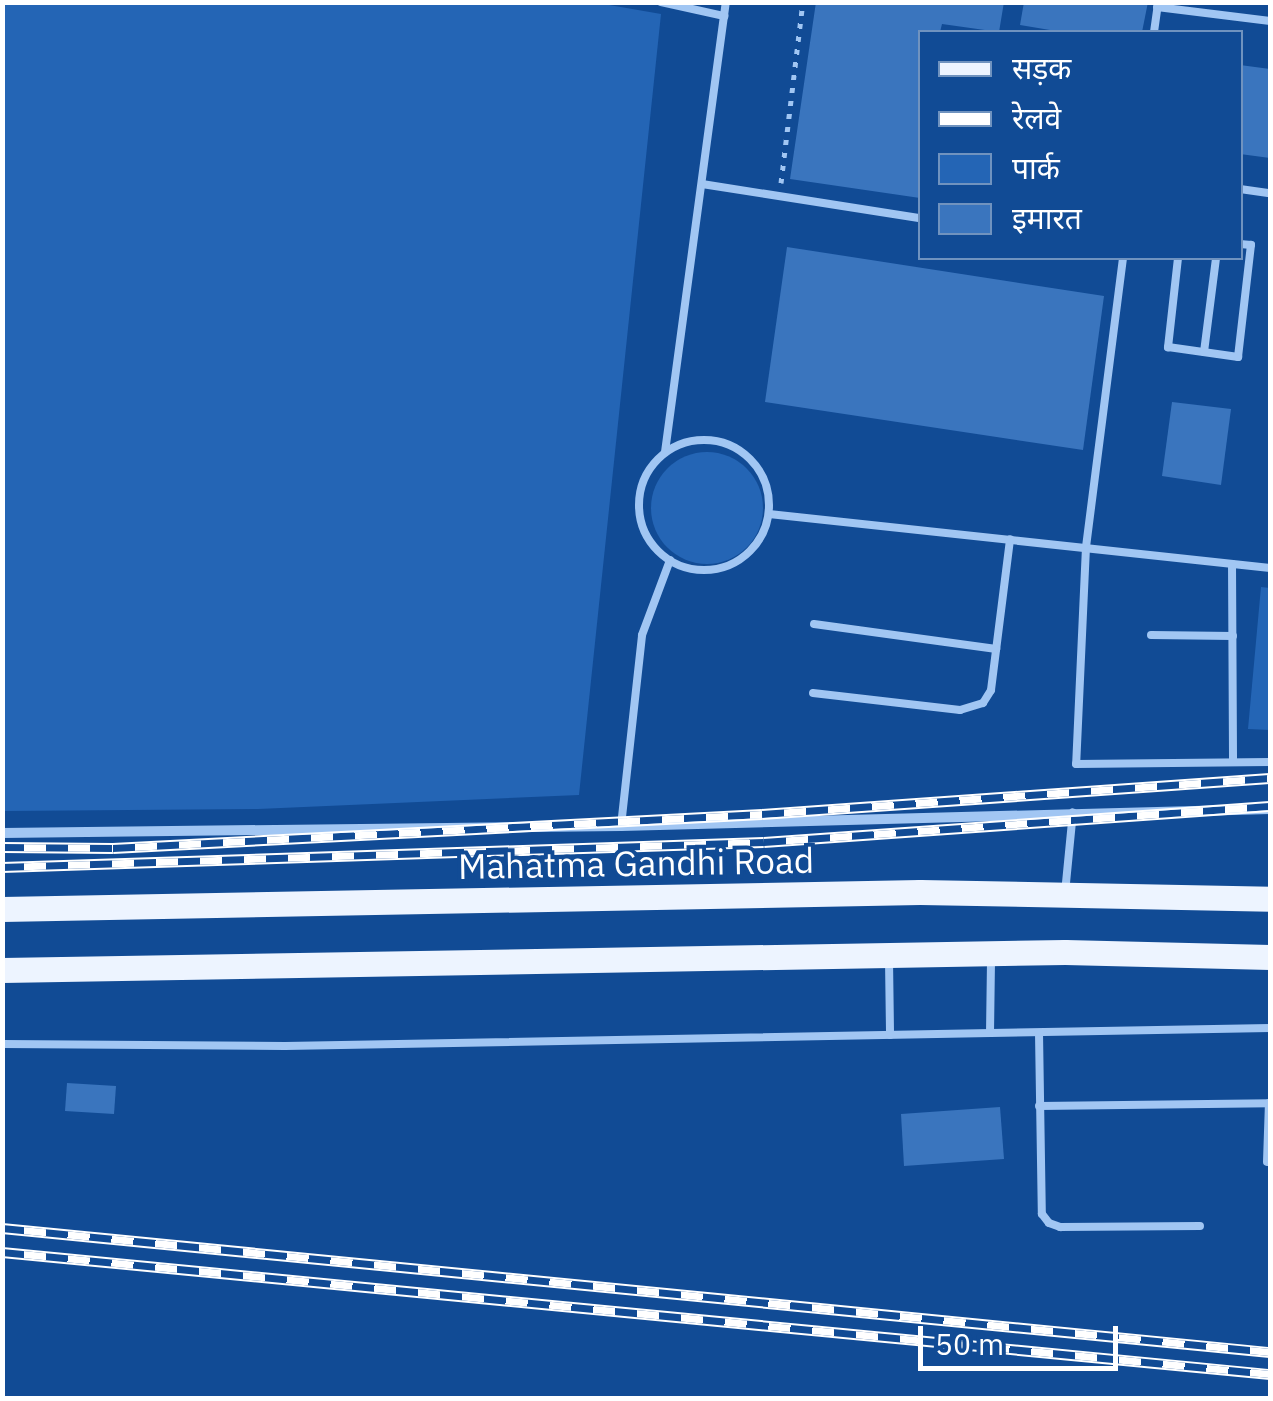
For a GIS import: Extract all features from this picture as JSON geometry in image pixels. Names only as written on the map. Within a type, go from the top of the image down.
[{"type":"main road","name":"Mahatma Gandhi Road","points":[[2,909],[920,892],[1270,898]]},
{"type":"main road","points":[[2,970],[991,953],[1270,957]]},
{"type":"street","points":[[2,833],[621,826],[1270,809]]},
{"type":"lane","points":[[661,2],[724,16]]},
{"type":"lane","points":[[665,452],[726,2]]},
{"type":"lane","points":[[1154,30],[1158,5],[1270,21]]},
{"type":"lane","points":[[702,184],[918,218]]},
{"type":"lane","points":[[1243,189],[1270,193]]},
{"type":"lane","points":[[1178,260],[1168,347],[1238,357],[1251,245],[1243,244]]},
{"type":"lane","points":[[1123,260],[1086,547],[1076,764],[1270,762]]},
{"type":"lane","points":[[1204,352],[1216,260]]},
{"type":"lane","points":[[713,440],[732,445],[757,465],[768,488],[769,514],[760,540],[744,557],[720,569],[696,570],[670,560],[652,544],[641,521],[640,496],[649,470],[665,452],[687,442],[713,440]]},
{"type":"lane","points":[[769,514],[1270,568]]},
{"type":"lane","points":[[814,694],[975,708],[992,690],[1010,540]]},
{"type":"lane","points":[[621,826],[642,635],[670,560]]},
{"type":"lane","points":[[1232,564],[1233,762]]},
{"type":"lane","points":[[814,624],[996,648]]},
{"type":"lane","points":[[1151,635],[1233,636]]},
{"type":"lane","points":[[1065,897],[1073,812]]},
{"type":"lane","points":[[990,1034],[991,953]]},
{"type":"lane","points":[[890,956],[890,1035]]},
{"type":"lane","points":[[2,1044],[285,1046],[1039,1033],[1186,1026],[1270,1028]]},
{"type":"lane","points":[[1039,1033],[1042,1214],[1049,1223],[1200,1226]]},
{"type":"lane","points":[[1039,1106],[1270,1103],[1266,1162]]},
{"type":"path","points":[[779,196],[804,2]]},
{"type":"green space","points":[[592,2],[661,14],[579,795],[258,809],[3,811],[3,3]]},
{"type":"green space","points":[[707,452],[728,456],[747,468],[759,487],[763,508],[759,529],[747,548],[728,560],[707,564],[686,560],[667,548],[655,529],[651,508],[655,487],[667,468],[686,456]]},
{"type":"green space","points":[[1261,587],[1270,588],[1270,730],[1248,729]]},
{"type":"building","points":[[816,2],[1004,2],[999,30],[942,24],[940,30],[918,30],[918,198],[790,179]]},
{"type":"building","points":[[1024,2],[1148,2],[1142,30],[1050,30],[1020,25]]},
{"type":"building","points":[[1243,65],[1270,69],[1270,158],[1243,154]]},
{"type":"building","points":[[787,247],[1104,296],[1083,450],[765,402]]},
{"type":"building","points":[[1172,402],[1231,409],[1221,485],[1162,476]]},
{"type":"building","points":[[67,1083],[116,1086],[114,1114],[65,1111]]},
{"type":"building","points":[[1000,1107],[1004,1159],[904,1166],[901,1114]]},
{"type":"railway","points":[[2,847],[113,848],[762,814],[1270,778]]},
{"type":"railway","points":[[2,867],[764,842],[1270,806]]},
{"type":"railway","points":[[2,1228],[1270,1352]]},
{"type":"railway","points":[[2,1252],[1270,1374]]}]
